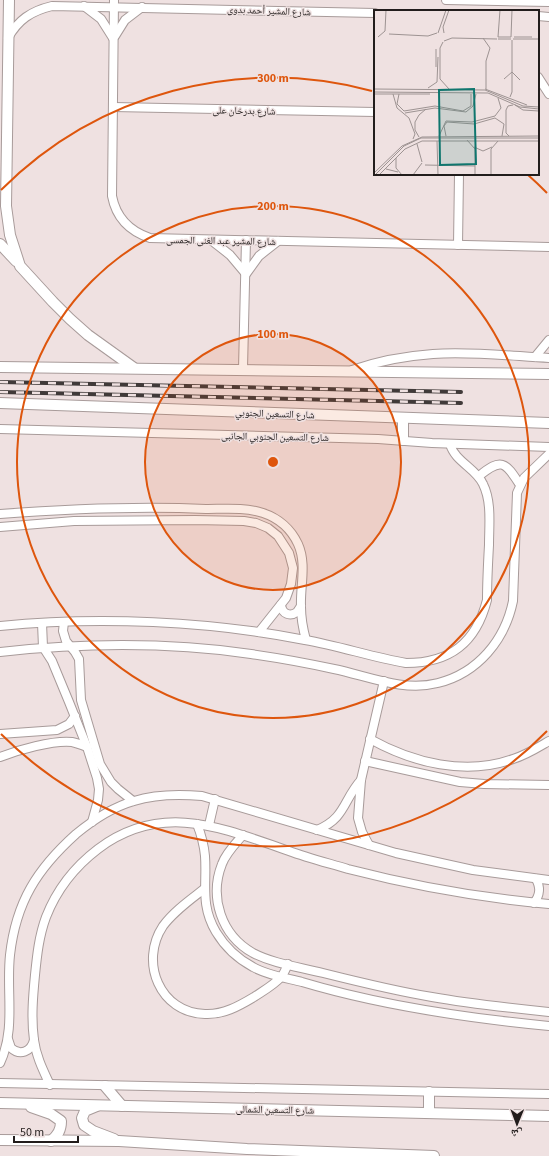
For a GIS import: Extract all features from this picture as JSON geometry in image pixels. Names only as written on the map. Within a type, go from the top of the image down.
[{"type":"main road","points":[[9,0],[6,206],[10,235],[20,266]]},
{"type":"main road","points":[[0,243],[6,242],[10,235]]},
{"type":"main road","points":[[0,243],[52,302],[70,319],[88,335],[134,368]]},
{"type":"main road","points":[[0,367],[549,374]]},
{"type":"main road","name":"شارع التسعين الجنوبي","points":[[0,403],[549,423]]},
{"type":"main road","points":[[403,418],[403,440]]},
{"type":"main road","points":[[106,1086],[122,1106]]},
{"type":"main road","points":[[428,1113],[429,1092]]},
{"type":"main road","name":"شارع التسعين الشمالى","points":[[0,1103],[549,1116]]},
{"type":"main road","points":[[22,1104],[51,1114],[61,1121],[61,1129],[57,1136],[51,1141]]},
{"type":"main road","points":[[101,1105],[85,1111],[82,1118],[84,1125],[93,1131],[119,1141]]},
{"type":"main road","points":[[0,1140],[119,1141],[293,1153],[434,1156]]},
{"type":"street","points":[[446,0],[549,2]]},
{"type":"street","name":"شارع المشير أحمد بدوى","points":[[8,39],[21,20],[40,8],[52,6],[84,6],[114,3],[142,7],[374,13]]},
{"type":"street","name":"شارع المشير عبد الغنى الجمسى","points":[[114,3],[112,196],[116,209],[122,220],[131,229],[150,238],[549,247]]},
{"type":"street","points":[[84,6],[101,19],[114,38],[125,20],[142,7]]},
{"type":"street","points":[[539,16],[549,17]]},
{"type":"street","points":[[539,79],[549,94]]},
{"type":"street","name":"شارع بدرخان على","points":[[113,107],[374,112]]},
{"type":"street","points":[[458,245],[459,175]]},
{"type":"street","points":[[210,240],[230,255],[246,274]]},
{"type":"street","points":[[243,369],[246,240]]},
{"type":"street","points":[[246,274],[260,256],[278,241]]},
{"type":"street","points":[[535,357],[549,340]]},
{"type":"street","points":[[348,371],[382,361],[434,354],[452,353],[549,358]]},
{"type":"street","name":"شارع التسعين الجنوبي الجانبى","points":[[0,429],[403,440],[450,444],[549,447]]},
{"type":"street","points":[[0,626],[64,622],[132,621],[199,625],[259,632],[306,640],[406,663],[420,663],[447,655],[464,643],[478,626],[487,600],[489,503],[479,476],[456,457],[450,444]]},
{"type":"street","points":[[0,652],[43,647],[69,646],[166,646],[249,654],[305,662],[360,674],[384,682],[402,685],[420,686],[455,678],[471,669],[480,661],[496,644],[505,628],[513,601],[516,501],[520,485],[529,471],[549,454]]},
{"type":"street","points":[[479,476],[490,467],[500,464],[510,470],[520,485]]},
{"type":"street","points":[[0,514],[45,510],[132,508],[187,508],[252,511],[262,513],[274,518],[284,525],[292,534],[302,556],[301,618],[306,640]]},
{"type":"street","points":[[45,510],[45,523]]},
{"type":"street","points":[[0,527],[74,521],[195,520],[244,521],[256,523],[268,528],[278,536],[286,546],[292,560],[293,568],[292,584],[286,598],[259,632]]},
{"type":"street","points":[[281,605],[283,610],[291,615],[297,612],[301,606]]},
{"type":"street","points":[[64,622],[64,636],[69,646],[79,659],[81,700],[100,764],[111,782],[118,790],[133,801]]},
{"type":"street","points":[[42,623],[43,647],[52,661],[75,716],[87,747],[99,789],[98,800],[92,822]]},
{"type":"street","points":[[369,845],[362,832],[358,818],[361,780],[384,682]]},
{"type":"street","points":[[0,734],[57,730],[69,724],[75,716]]},
{"type":"street","points":[[370,740],[419,760],[463,767],[490,765],[509,761],[525,755],[549,741]]},
{"type":"street","points":[[0,757],[15,751],[63,742],[71,742],[87,747]]},
{"type":"street","points":[[365,761],[460,782],[549,785]]},
{"type":"street","points":[[317,830],[331,823],[337,818],[346,806],[354,789],[361,780]]},
{"type":"street","points":[[0,1063],[8,1040],[10,1024],[10,957],[14,927],[25,899],[40,872],[58,851],[92,822],[103,815],[133,801],[177,794],[202,796],[396,853],[474,870],[549,880]]},
{"type":"street","points":[[209,825],[215,799]]},
{"type":"street","points":[[50,1085],[39,1058],[34,1040],[32,1005],[38,947],[43,924],[53,899],[69,876],[89,856],[105,844],[123,834],[143,827],[163,823],[183,822],[209,825],[342,867],[432,888],[549,904]]},
{"type":"street","points":[[197,824],[201,834],[205,854],[204,898],[208,916],[226,947],[254,968],[332,991],[430,1010],[549,1026]]},
{"type":"street","points":[[243,835],[231,848],[222,863],[217,880],[217,898],[220,915],[227,928],[238,942],[253,952],[269,959],[363,983],[432,997],[549,1012]]},
{"type":"street","points":[[534,903],[538,898],[540,891],[536,879]]},
{"type":"street","points":[[204,889],[172,916],[163,927],[156,941],[153,953],[153,966],[158,982],[166,996],[177,1005],[190,1012],[205,1014],[219,1013],[251,999],[263,991],[282,977],[288,964]]},
{"type":"street","points":[[8,1040],[11,1048],[18,1052],[27,1051],[31,1048],[34,1040]]},
{"type":"street","points":[[0,1083],[549,1094]]},
{"type":"railway","points":[[0,382],[461,392]]},
{"type":"railway","points":[[0,392],[461,403]]}]
